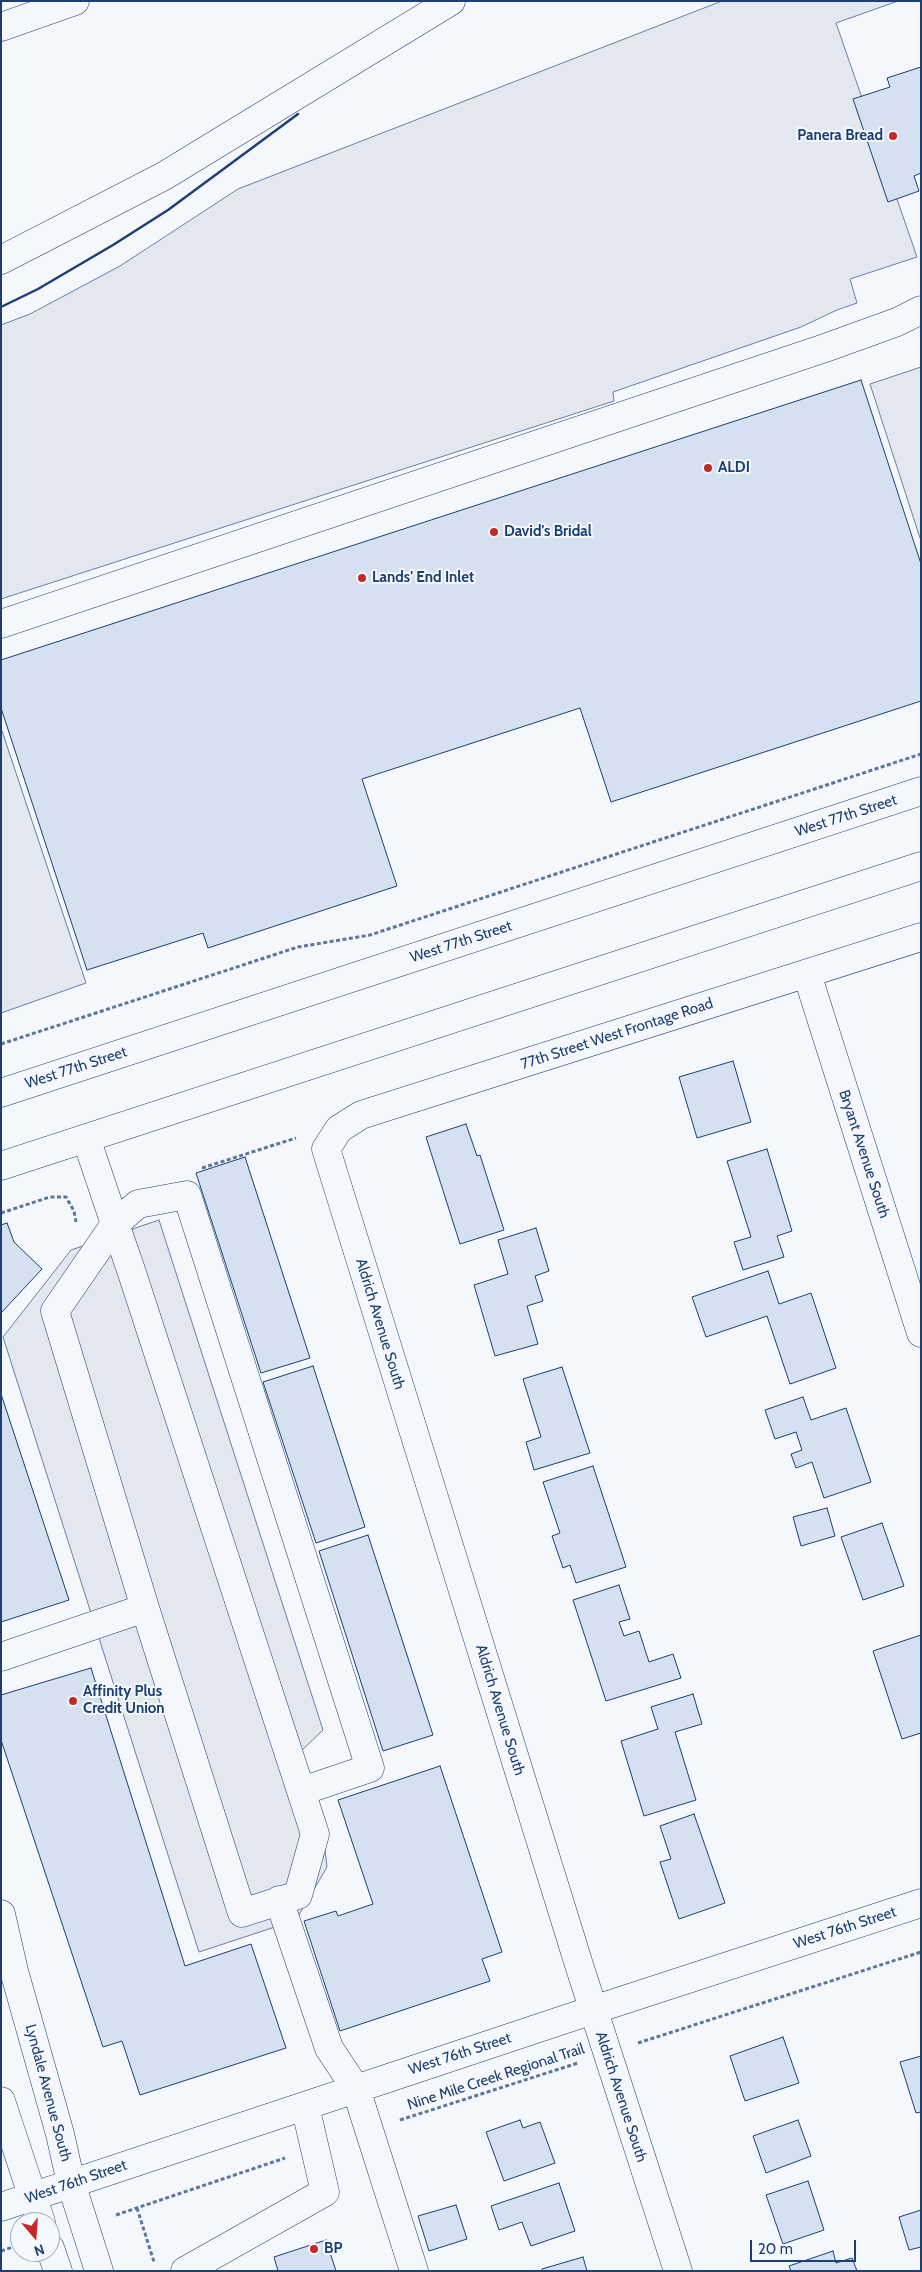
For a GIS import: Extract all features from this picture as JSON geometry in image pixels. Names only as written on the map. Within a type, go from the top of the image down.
[{"type":"main road","points":[[1,27],[75,1]]},
{"type":"main road","points":[[3,259],[164,176],[451,1]]},
{"type":"main road","points":[[1,624],[824,348],[897,322],[921,310]]},
{"type":"main road","name":"West 77th Street","points":[[1,1093],[921,791]]},
{"type":"main road","points":[[1,1166],[921,866]]},
{"type":"main road","name":"77th Street West Frontage Road","points":[[326,1149],[339,1129],[360,1115],[921,937]]},
{"type":"main road","name":"Bryant Avenue South","points":[[807,974],[921,1333]]},
{"type":"main road","points":[[86,1138],[115,1224],[302,1791],[315,1834],[298,1894],[242,1913],[145,1608],[55,1311],[115,1224],[138,1204],[187,1195],[370,1768],[302,1791]]},
{"type":"main road","name":"Aldrich Avenue South","points":[[326,1149],[593,2010],[678,2271]]},
{"type":"main road","points":[[1,1657],[145,1608]]},
{"type":"main road","points":[[279,1900],[329,2048],[356,2088],[414,2271]]},
{"type":"main road","name":"West 76th Street","points":[[1,2208],[356,2088],[921,1903]]},
{"type":"main road","name":"Lyndale Avenue South","points":[[1,1914],[14,1971],[60,2134],[71,2183],[99,2271]]},
{"type":"main road","points":[[1,2101],[37,2212]]},
{"type":"main road","points":[[185,2271],[325,2192],[305,2106]]},
{"type":"path","points":[[1,1044],[298,947],[370,935],[921,754]]},
{"type":"path","points":[[1,1213],[50,1197],[66,1197],[74,1211],[78,1228]]},
{"type":"path","name":"Nine Mile Creek Regional Trail","points":[[370,2130],[921,1952]]},
{"type":"path","points":[[157,2271],[137,2208],[315,2148]]},
{"type":"shaded area","points":[[722,1],[898,1],[836,23],[917,257],[850,279],[857,303],[801,327],[613,392],[614,401],[1,599],[1,325],[30,314],[120,266],[238,189]]},
{"type":"shaded area","points":[[921,367],[921,541],[870,384]]},
{"type":"shaded area","points":[[1,728],[86,983],[1,1013]]},
{"type":"shaded area","points":[[159,1220],[323,1730],[298,1754],[322,1825],[327,1867],[296,1920],[199,1952],[3,1337],[71,1250]]},
{"type":"building","name":"Panera Bread","points":[[921,67],[921,173],[914,176],[919,191],[888,202],[853,99],[890,87],[887,78]]},
{"type":"building","points":[[861,380],[921,564],[921,701],[611,802],[580,708],[362,779],[397,886],[208,948],[203,933],[87,970],[1,708],[1,660]]},
{"type":"building","points":[[733,1061],[751,1122],[697,1138],[679,1077]]},
{"type":"building","points":[[466,1124],[477,1156],[480,1155],[504,1230],[460,1244],[426,1137]]},
{"type":"building","points":[[767,1149],[792,1231],[777,1236],[784,1257],[743,1270],[734,1242],[751,1237],[727,1161]]},
{"type":"building","points":[[245,1157],[310,1358],[261,1373],[196,1173]]},
{"type":"building","points":[[7,1223],[14,1242],[42,1269],[1,1313],[1,1225]]},
{"type":"building","points":[[536,1228],[549,1271],[535,1276],[543,1301],[527,1306],[538,1344],[495,1356],[474,1285],[508,1274],[498,1240]]},
{"type":"building","points":[[768,1271],[779,1304],[811,1293],[836,1368],[790,1384],[767,1316],[706,1337],[692,1297]]},
{"type":"building","points":[[313,1366],[365,1527],[316,1543],[263,1382]]},
{"type":"building","points":[[562,1367],[590,1453],[534,1470],[526,1442],[541,1437],[523,1379]]},
{"type":"building","points":[[1,1394],[69,1600],[1,1622]]},
{"type":"building","points":[[803,1397],[811,1420],[846,1408],[871,1482],[824,1498],[812,1462],[796,1468],[791,1454],[802,1450],[796,1432],[775,1439],[765,1410]]},
{"type":"building","points":[[593,1466],[626,1567],[576,1583],[570,1565],[563,1568],[552,1536],[560,1533],[543,1482]]},
{"type":"building","points":[[827,1508],[835,1536],[801,1546],[793,1517]]},
{"type":"building","points":[[882,1523],[904,1586],[863,1600],[841,1537]]},
{"type":"building","points":[[368,1535],[433,1735],[383,1751],[319,1551]]},
{"type":"building","points":[[619,1585],[630,1619],[619,1622],[624,1636],[639,1631],[649,1662],[673,1654],[681,1678],[606,1701],[573,1600]]},
{"type":"building","points":[[921,1635],[921,1733],[902,1739],[873,1651]]},
{"type":"building","points":[[91,1668],[185,1966],[251,1944],[286,2048],[140,2095],[122,2041],[103,2047],[1,1740],[1,1695]]},
{"type":"building","points":[[693,1694],[702,1724],[675,1732],[696,1800],[644,1816],[621,1741],[658,1729],[651,1707]]},
{"type":"building","points":[[440,1766],[502,1952],[482,1959],[490,1981],[340,2031],[304,1921],[336,1911],[338,1916],[373,1904],[338,1800]]},
{"type":"building","points":[[694,1814],[725,1903],[679,1919],[660,1862],[671,1859],[660,1826]]},
{"type":"building","points":[[783,2037],[799,2083],[745,2101],[730,2056]]},
{"type":"building","points":[[921,2056],[921,2112],[916,2113],[900,2062]]},
{"type":"building","points":[[520,2120],[523,2128],[540,2122],[555,2163],[504,2181],[486,2132]]},
{"type":"building","points":[[798,2120],[811,2156],[766,2173],[753,2136]]},
{"type":"building","points":[[808,2181],[824,2230],[783,2244],[766,2195]]},
{"type":"building","points":[[559,2183],[575,2231],[531,2246],[522,2222],[499,2230],[491,2206]]},
{"type":"building","points":[[456,2205],[467,2239],[429,2251],[418,2216]]},
{"type":"building","points":[[921,2210],[921,2247],[909,2250],[899,2217]]},
{"type":"building","name":"BP","points":[[326,2240],[336,2271],[278,2271],[274,2257]]},
{"type":"building","points":[[833,2251],[836,2263],[852,2258],[857,2271],[791,2271],[789,2266]]},
{"type":"building","points":[[583,2257],[587,2271],[542,2271],[542,2269]]},
{"type":"wall","points":[[1,307],[38,289],[168,210],[298,114]]},
{"type":"place","name":"Panera Bread","points":[[893,136]]},
{"type":"place","name":"ALDI","points":[[708,468]]},
{"type":"place","name":"David's Bridal","points":[[494,532]]},
{"type":"place","name":"Lands' End Inlet","points":[[362,578]]},
{"type":"place","name":"Affinity Plus Credit Union","points":[[73,1701]]},
{"type":"place","name":"BP","points":[[314,2249]]}]
